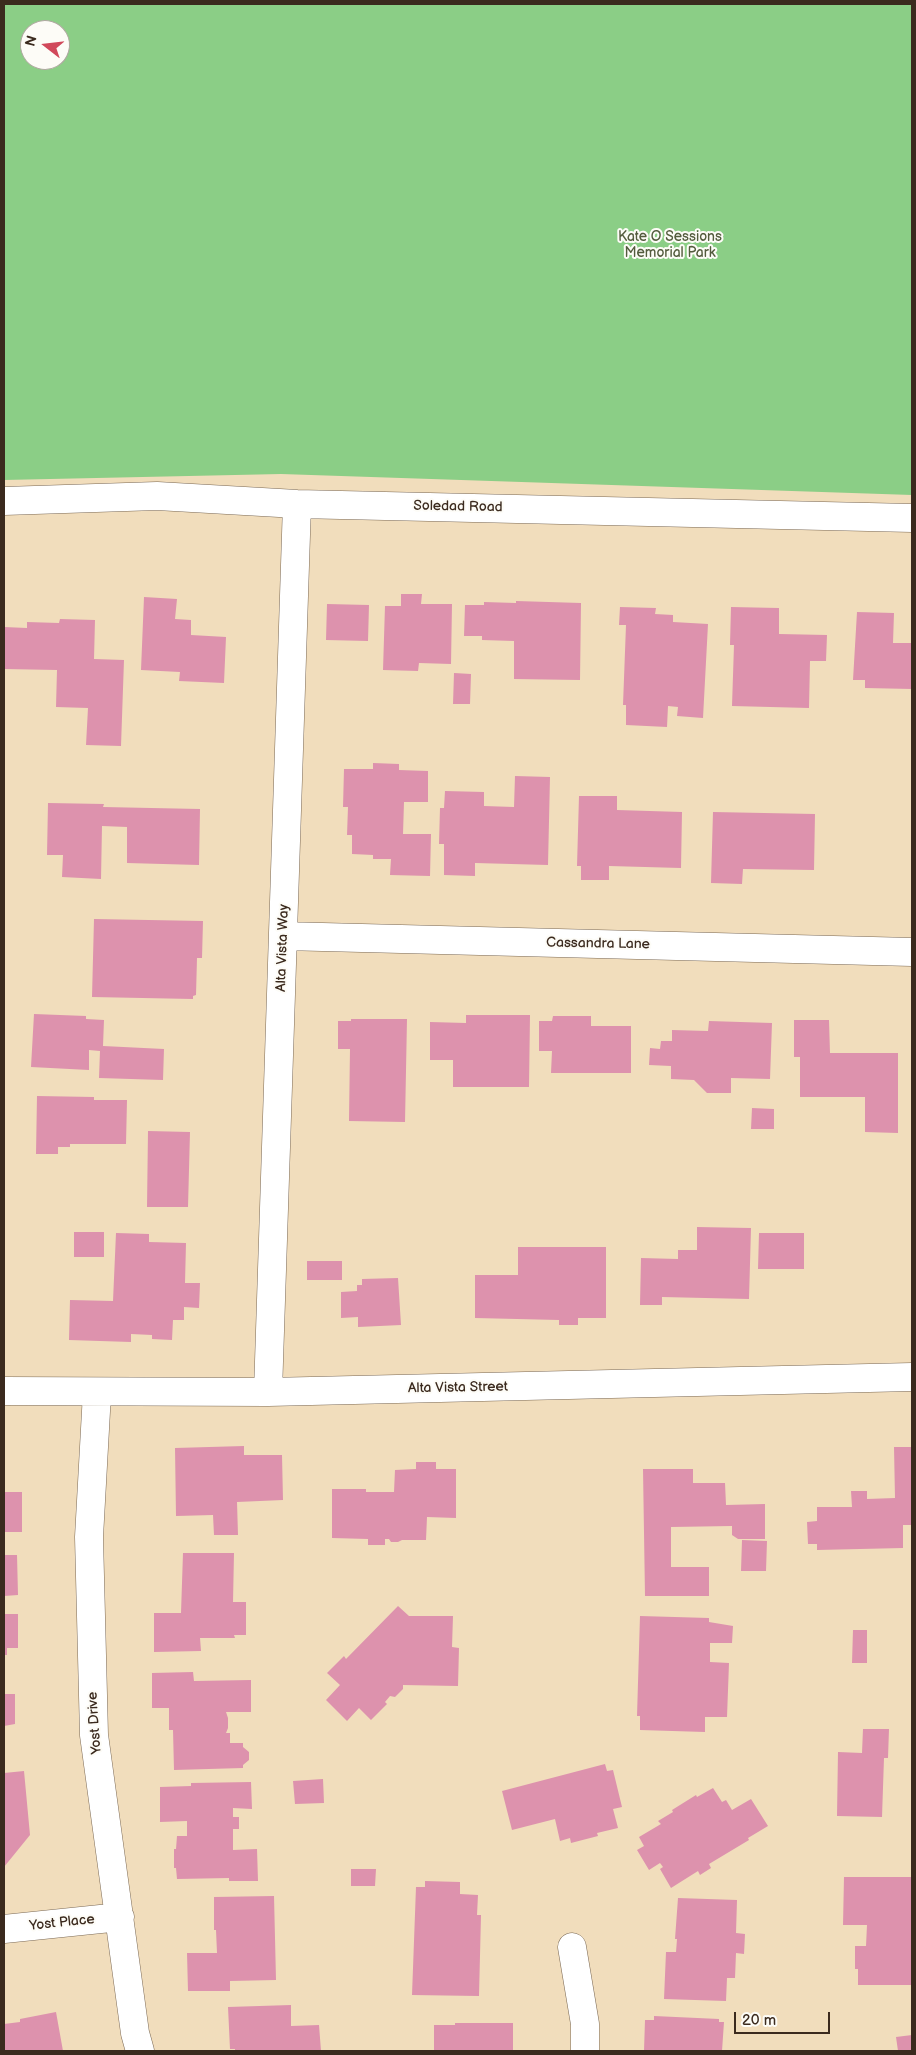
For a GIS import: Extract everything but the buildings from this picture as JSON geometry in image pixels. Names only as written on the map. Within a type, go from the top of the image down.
[{"type":"street","name":"Soledad Road","points":[[4,501],[157,496],[297,504],[912,518]]},
{"type":"street","name":"Alta Vista Way","points":[[268,1392],[297,504]]},
{"type":"street","name":"Cassandra Lane","points":[[283,936],[912,952]]},
{"type":"street","name":"Alta Vista Street","points":[[4,1392],[268,1392],[912,1377]]},
{"type":"street","name":"Yost Drive","points":[[96,1393],[89,1537],[94,1735],[135,2033],[140,2051]]},
{"type":"street","name":"Yost Place","points":[[4,1929],[120,1917]]},
{"type":"street","points":[[572,1947],[585,2024],[584,2051]]},
{"type":"green space","name":"Kate O Sessions Memorial Park","points":[[4,4],[912,4],[912,495],[281,474],[4,480]]}]
